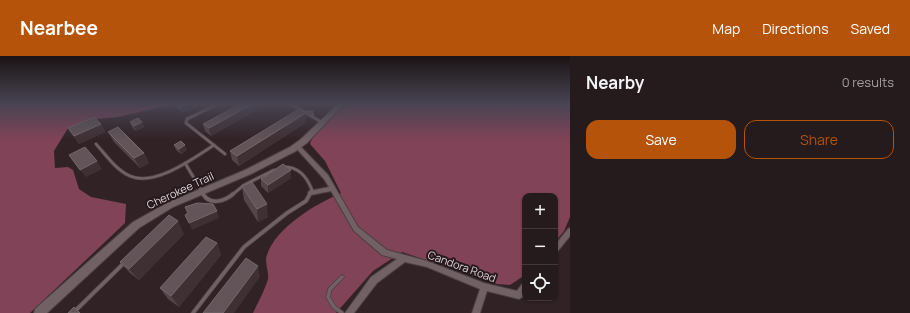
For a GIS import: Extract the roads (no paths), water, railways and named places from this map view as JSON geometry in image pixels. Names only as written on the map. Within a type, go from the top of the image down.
[{"type":"street","name":"Cherokee Trail","points":[[39,313],[136,225],[170,206],[248,172],[297,146],[330,116]]},
{"type":"street","name":"Candora Road","points":[[297,146],[326,177],[356,229],[385,253],[428,264],[484,287],[519,295],[522,291]]},
{"type":"street","points":[[311,192],[333,188]]},
{"type":"street","points":[[558,246],[569,232]]},
{"type":"street","points":[[348,313],[374,280],[404,259]]},
{"type":"street","points":[[476,313],[484,287]]},
{"type":"lane","points":[[195,116],[187,120],[186,123],[225,154]]},
{"type":"lane","points":[[311,116],[323,123]]},
{"type":"lane","points":[[96,144],[120,170],[132,177],[148,177],[185,163],[214,145]]},
{"type":"lane","points":[[185,163],[208,200],[216,202],[226,200],[244,185],[285,166],[294,167],[303,174],[311,186],[311,192],[306,201],[287,213],[244,247],[193,313]]},
{"type":"lane","points":[[73,313],[130,257]]},
{"type":"lane","points":[[342,278],[330,289],[328,297],[334,307],[342,313]]}]
